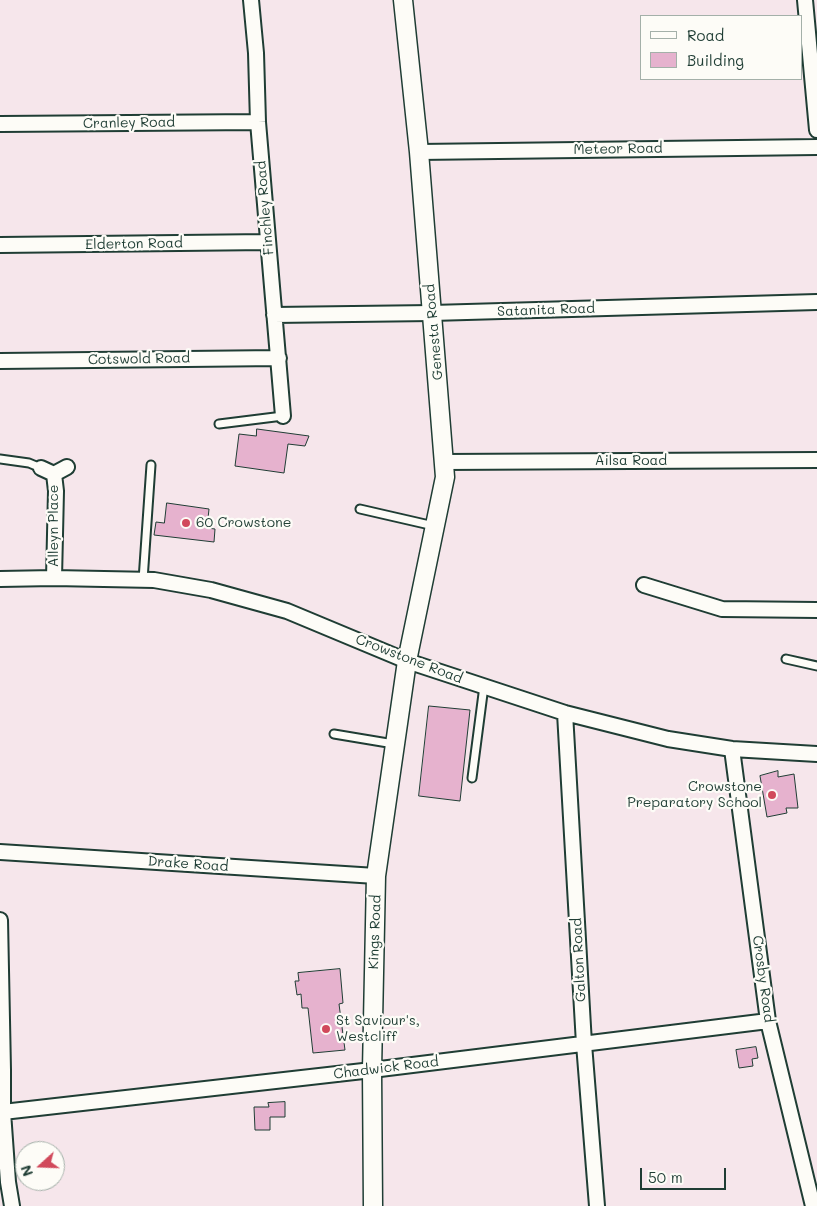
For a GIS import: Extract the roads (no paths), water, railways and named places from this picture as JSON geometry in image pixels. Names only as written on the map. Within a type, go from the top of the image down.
[{"type":"street","name":"Finchley Road","points":[[251,0],[256,54],[258,122],[284,416]]},
{"type":"street","name":"Genesta Road","points":[[403,0],[419,152],[445,477],[406,660]]},
{"type":"street","points":[[805,0],[817,130]]},
{"type":"street","name":"Cranley Road","points":[[0,124],[258,122]]},
{"type":"street","name":"Meteor Road","points":[[419,152],[817,147]]},
{"type":"street","name":"Elderton Road","points":[[0,245],[268,242]]},
{"type":"street","name":"Satanita Road","points":[[274,315],[432,313],[817,302]]},
{"type":"street","name":"Cotswold Road","points":[[0,361],[279,358]]},
{"type":"street","name":"Ailsa Road","points":[[444,462],[817,460]]},
{"type":"street","name":"Alleyn Place","points":[[54,578],[56,491],[47,471],[67,467]]},
{"type":"street","name":"Crowstone Road","points":[[0,579],[154,580],[210,590],[286,611],[406,660],[565,713],[668,739],[732,749],[817,754]]},
{"type":"street","points":[[644,585],[722,609],[817,610]]},
{"type":"street","name":"Kings Road","points":[[372,1206],[372,1070],[376,876],[406,660]]},
{"type":"street","name":"Galton Road","points":[[565,713],[584,1044],[597,1206]]},
{"type":"street","name":"Crosby Road","points":[[732,749],[768,1021],[814,1206]]},
{"type":"street","name":"Drake Road","points":[[0,852],[376,876]]},
{"type":"street","points":[[0,920],[2,1140],[4,1183],[12,1206]]},
{"type":"street","name":"Chadwick Road","points":[[2,1112],[372,1070],[768,1021]]},
{"type":"lane","points":[[219,424],[284,416]]},
{"type":"lane","name":"Alleyn Place","points":[[0,459],[29,463],[47,471]]},
{"type":"lane","points":[[143,580],[151,465]]},
{"type":"lane","points":[[360,509],[434,526]]},
{"type":"lane","points":[[786,659],[817,666]]},
{"type":"lane","points":[[472,778],[484,686]]},
{"type":"lane","points":[[334,734],[394,744]]},
{"type":"place","name":"60 Crowstone","points":[[186,523]]},
{"type":"place","name":"Crowstone Preparatory School","points":[[772,795]]},
{"type":"place","name":"St Saviour's, Westcliff","points":[[326,1029]]}]
